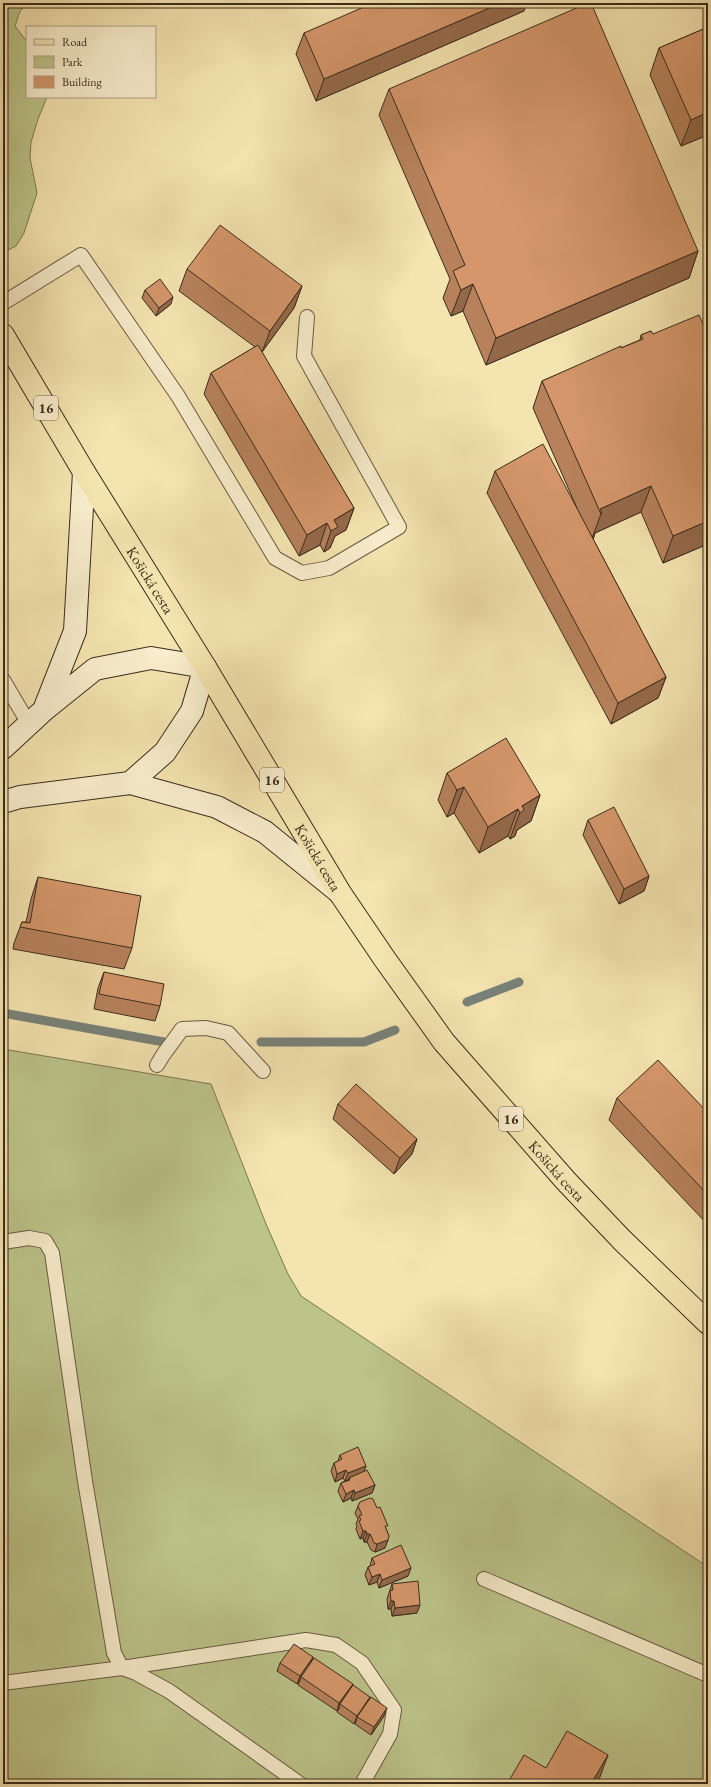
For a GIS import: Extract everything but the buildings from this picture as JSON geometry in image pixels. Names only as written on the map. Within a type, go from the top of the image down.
[{"type":"main road","name":"Košická cesta","points":[[3,334],[84,472],[205,667],[340,893],[388,965],[454,1053],[566,1181],[622,1240],[708,1323]]},
{"type":"street","points":[[37,717],[75,631],[84,472]]},
{"type":"street","points":[[3,748],[37,717],[95,670],[151,658],[205,667],[192,711],[165,752],[130,783]]},
{"type":"street","points":[[3,802],[20,797],[130,783],[217,807],[265,832],[340,893]]},
{"type":"lane","points":[[3,303],[81,255],[178,396],[274,558],[302,574],[329,568],[399,527],[304,356],[307,317]]},
{"type":"lane","points":[[3,680],[37,717]]},
{"type":"lane","points":[[158,1065],[163,1055],[182,1029],[206,1028],[228,1033],[263,1072]]},
{"type":"lane","points":[[3,1242],[29,1238],[45,1241],[52,1253],[85,1481],[114,1653],[122,1668],[136,1673],[169,1691],[300,1784]]},
{"type":"lane","points":[[484,1579],[708,1675]]},
{"type":"lane","points":[[3,1683],[122,1668],[306,1640],[336,1645],[362,1663],[394,1710],[390,1734],[362,1784]]},
{"type":"green space","points":[[3,3],[28,3],[20,11],[15,26],[26,41],[26,98],[47,98],[31,142],[30,158],[37,193],[24,233],[16,246],[8,250],[3,244]]},
{"type":"green space","points":[[3,1049],[211,1084],[266,1224],[288,1274],[301,1296],[708,1567],[708,1784],[3,1784]]},
{"type":"waterway","points":[[467,1002],[519,982]]},
{"type":"waterway","points":[[3,1013],[164,1042]]},
{"type":"waterway","points":[[261,1042],[364,1042],[395,1030]]}]
